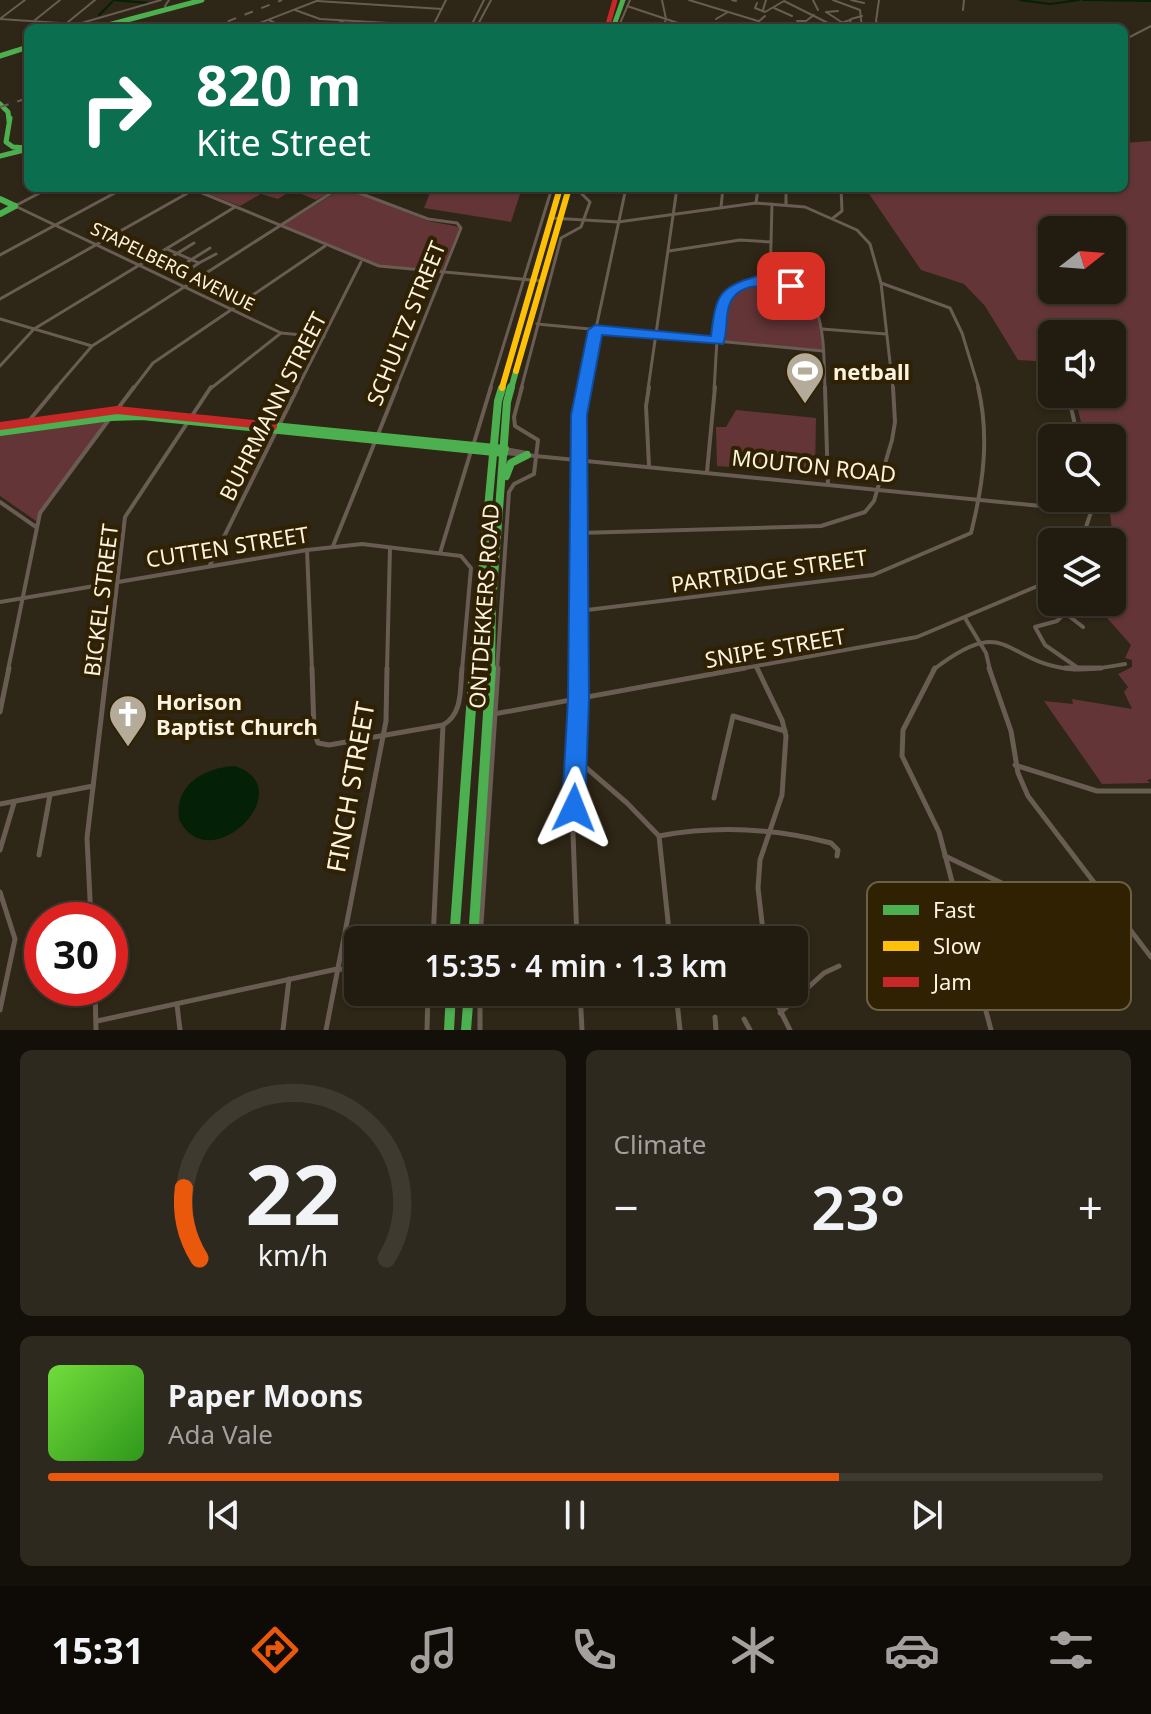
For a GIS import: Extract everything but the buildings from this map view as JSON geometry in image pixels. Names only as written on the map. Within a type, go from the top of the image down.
[{"type":"main road","points":[[109,24],[168,5],[202,0]]},
{"type":"main road","points":[[608,24],[612,3]]},
{"type":"main road","points":[[617,24],[625,3]]},
{"type":"main road","points":[[0,56],[24,48]]},
{"type":"main road","points":[[1,106],[10,118],[6,142],[24,149]]},
{"type":"main road","points":[[0,139],[10,118]]},
{"type":"main road","points":[[0,157],[24,151]]},
{"type":"main road","name":"ONTDEKKERS ROAD","points":[[556,218],[559,192]]},
{"type":"main road","name":"ONTDEKKERS ROAD","points":[[455,926],[491,450],[498,401],[533,280],[567,192]]},
{"type":"main road","points":[[0,199],[15,206]]},
{"type":"main road","points":[[0,214],[15,206]]},
{"type":"main road","name":"ONTDEKKERS ROAD","points":[[474,926],[490,714],[492,604],[507,402],[533,280]]},
{"type":"main road","name":"MOUTON ROAD","points":[[0,429],[114,413],[504,451]]},
{"type":"main road","points":[[501,492],[509,465],[533,455]]},
{"type":"main road","points":[[449,1030],[450,1006]]},
{"type":"main road","points":[[466,1030],[468,1006]]},
{"type":"street","points":[[0,19],[25,0]]},
{"type":"street","points":[[33,21],[60,0]]},
{"type":"street","points":[[0,19],[66,24],[95,0]]},
{"type":"street","points":[[83,24],[161,0]]},
{"type":"street","points":[[387,6],[390,0]]},
{"type":"street","points":[[434,24],[446,0]]},
{"type":"street","points":[[472,24],[484,0]]},
{"type":"street","points":[[478,24],[491,0]]},
{"type":"street","points":[[625,3],[630,0]]},
{"type":"street","points":[[662,0],[664,24]]},
{"type":"street","points":[[689,0],[758,21]]},
{"type":"street","points":[[766,0],[762,9],[769,11]]},
{"type":"street","points":[[757,3],[756,8],[769,11],[784,0],[795,3],[833,24]]},
{"type":"street","points":[[813,0],[818,10]]},
{"type":"street","points":[[833,0],[857,8],[862,24]]},
{"type":"street","points":[[851,0],[864,3]]},
{"type":"street","points":[[878,24],[879,0]]},
{"type":"street","points":[[963,10],[964,0]]},
{"type":"street","points":[[258,24],[319,1],[442,9]]},
{"type":"street","points":[[625,3],[681,24]]},
{"type":"street","points":[[774,8],[792,16]]},
{"type":"street","points":[[295,10],[316,19],[389,24]]},
{"type":"street","points":[[838,11],[826,13],[843,23],[857,16]]},
{"type":"street","points":[[716,19],[728,12]]},
{"type":"street","points":[[850,13],[862,16]]},
{"type":"street","points":[[797,21],[806,21],[814,15]]},
{"type":"street","points":[[475,16],[482,17]]},
{"type":"street","points":[[755,24],[765,16]]},
{"type":"street","points":[[268,20],[276,24]]},
{"type":"street","points":[[849,24],[850,20]]},
{"type":"street","points":[[337,24],[345,21]]},
{"type":"street","points":[[1128,37],[1151,26]]},
{"type":"street","points":[[15,206],[41,192]]},
{"type":"street","points":[[0,255],[116,192]]},
{"type":"street","points":[[0,299],[186,192]]},
{"type":"street","points":[[198,192],[361,261],[384,267],[533,280]]},
{"type":"street","points":[[27,425],[92,346],[333,192]]},
{"type":"street","name":"SCHULTZ STREET","points":[[333,546],[461,228],[459,224],[428,219],[357,192]]},
{"type":"street","name":"ONTDEKKERS ROAD","points":[[440,553],[472,448],[533,280],[551,192]]},
{"type":"street","points":[[533,455],[538,438],[514,423],[520,389],[561,237],[580,228],[584,221],[590,200],[581,192]]},
{"type":"street","points":[[576,926],[573,833],[578,699],[580,403],[625,192]]},
{"type":"street","points":[[649,466],[646,406],[677,192]]},
{"type":"street","points":[[721,207],[723,192]]},
{"type":"street","points":[[756,203],[757,192]]},
{"type":"street","points":[[786,192],[786,204]]},
{"type":"street","points":[[833,218],[843,209],[841,192]]},
{"type":"street","points":[[556,218],[618,222],[756,203],[805,207],[833,218],[867,239],[881,283],[895,422],[878,490],[873,504],[865,512],[821,526],[579,533]]},
{"type":"street","points":[[770,280],[772,204]]},
{"type":"street","name":"STAPELBERG AVENUE","points":[[15,206],[281,333],[324,337]]},
{"type":"street","points":[[0,366],[34,329],[235,207]]},
{"type":"street","points":[[669,251],[737,240],[771,242]]},
{"type":"street","points":[[160,264],[194,243]]},
{"type":"street","points":[[0,712],[36,527],[43,507],[153,363],[325,246]]},
{"type":"street","points":[[170,273],[210,248]]},
{"type":"street","points":[[167,249],[199,263]]},
{"type":"street","points":[[178,277],[216,254]]},
{"type":"street","name":"BUHRMANN STREET","points":[[210,565],[361,261]]},
{"type":"street","points":[[707,472],[722,305],[728,293],[741,284],[770,280],[809,296],[822,329],[828,485]]},
{"type":"street","points":[[881,283],[892,290],[946,305],[954,314],[982,395],[987,447],[979,500]]},
{"type":"street","points":[[882,293],[892,290]]},
{"type":"street","points":[[0,319],[92,346]]},
{"type":"street","points":[[537,324],[823,351]]},
{"type":"street","points":[[822,329],[886,334]]},
{"type":"street","name":"BICKEL STREET","points":[[90,902],[87,838],[128,509],[214,383],[281,333]]},
{"type":"street","name":"MOUTON ROAD","points":[[504,451],[1038,506]]},
{"type":"street","name":"ONTDEKKERS ROAD","points":[[481,926],[509,490],[537,473],[533,455]]},
{"type":"street","name":"PARTRIDGE STREET","points":[[579,611],[873,575],[969,534],[979,500]]},
{"type":"street","points":[[0,502],[36,527]]},
{"type":"street","name":"CUTTEN STREET","points":[[0,602],[333,546],[390,548],[461,556]]},
{"type":"street","name":"FINCH STREET","points":[[326,1030],[383,735],[390,548]]},
{"type":"street","points":[[307,550],[314,731],[321,745],[443,725]]},
{"type":"street","name":"ONTDEKKERS ROAD","points":[[434,926],[443,725],[452,720],[458,709],[471,568],[461,556]]},
{"type":"street","name":"SNIPE STREET","points":[[494,714],[917,637],[1038,586]]},
{"type":"street","points":[[1080,670],[1045,645],[1035,627],[1057,621],[1065,613],[1083,627]]},
{"type":"street","points":[[965,618],[980,641],[1011,731],[1015,765],[1039,813],[1096,882]]},
{"type":"street","points":[[952,882],[934,820],[904,763],[901,737],[934,669],[980,641],[1007,643],[1048,663],[1080,670],[1125,664]]},
{"type":"street","points":[[756,667],[785,731],[782,795],[768,829],[759,880],[763,926]]},
{"type":"street","points":[[714,798],[733,716],[785,731]]},
{"type":"street","points":[[575,758],[627,803],[659,836],[669,926]]},
{"type":"street","points":[[1015,765],[1097,791],[1151,791]]},
{"type":"street","points":[[0,804],[93,786]]},
{"type":"street","points":[[39,855],[50,795]]},
{"type":"street","points":[[0,850],[14,801]]},
{"type":"street","points":[[659,836],[714,826],[768,829],[831,843],[838,850],[837,856]]},
{"type":"street","points":[[945,856],[1000,882]]},
{"type":"street","points":[[0,892],[15,939],[0,1010]]},
{"type":"street","points":[[1131,930],[1151,957]]},
{"type":"street","points":[[780,1013],[814,982],[839,966]]},
{"type":"street","points":[[97,1021],[344,969]]},
{"type":"street","points":[[283,1030],[289,979]]},
{"type":"street","points":[[177,1003],[180,1030]]},
{"type":"street","points":[[96,1006],[96,1030]]},
{"type":"street","points":[[427,1030],[428,1006]]},
{"type":"street","points":[[480,1006],[480,1030]]},
{"type":"street","points":[[581,1006],[582,1030]]},
{"type":"street","points":[[677,1006],[680,1030]]},
{"type":"street","points":[[777,1006],[790,1030]]},
{"type":"street","points":[[986,1010],[991,1030]]},
{"type":"street","points":[[715,1017],[716,1030]]},
{"type":"street","points":[[744,1019],[750,1030]]},
{"type":"shaded area","points":[[1151,141],[1151,779],[1147,780],[1150,783],[1102,784],[1044,701],[1073,704],[1072,699],[1132,709],[1124,692],[1128,687],[1118,674],[1132,667],[1132,660],[1125,658],[1131,645],[1105,616],[1126,616],[1126,528],[1112,528],[1110,514],[1103,512],[1126,512],[1126,424],[1082,424],[1078,408],[1126,408],[1126,320],[1038,320],[1038,361],[1018,360],[985,306],[964,284],[921,270],[868,192],[1128,192],[1128,143]]},
{"type":"shaded area","points":[[203,192],[289,192],[278,199],[261,194],[240,206]]},
{"type":"shaded area","points":[[297,192],[331,192],[316,200]]},
{"type":"shaded area","points":[[337,192],[353,192],[428,221],[460,227],[441,273],[384,267],[362,261],[282,226]]},
{"type":"shaded area","points":[[430,192],[521,192],[511,222],[424,208]]},
{"type":"shaded area","points":[[770,280],[807,294],[819,318],[823,351],[718,341],[721,313],[728,296],[742,286]]},
{"type":"shaded area","points":[[736,410],[816,418],[815,473],[717,466],[716,427],[726,427]]},
{"type":"shaded area","points":[[112,419],[36,521],[0,496],[0,435]]},
{"type":"shaded area","points":[[234,766],[253,777],[259,792],[255,809],[244,824],[228,835],[210,840],[193,836],[179,819],[181,796],[203,774]]},
{"type":"waterway","points":[[113,0],[148,3]]},
{"type":"waterway","points":[[1020,0],[1050,4],[1079,0]]},
{"type":"waterway","points":[[1083,0],[1151,1]]},
{"type":"waterway","points":[[99,15],[112,2]]},
{"type":"railway","points":[[221,24],[282,0]]},
{"type":"railway","points":[[0,107],[24,99]]},
{"type":"traffic: fast","points":[[112,24],[202,0]]},
{"type":"traffic: fast","points":[[614,24],[623,0]]},
{"type":"traffic: fast","points":[[0,56],[24,48]]},
{"type":"traffic: fast","points":[[0,104],[8,112],[9,121]]},
{"type":"traffic: fast","points":[[10,118],[6,142],[13,147],[24,148]]},
{"type":"traffic: fast","points":[[0,156],[24,150]]},
{"type":"traffic: fast","points":[[0,199],[15,206]]},
{"type":"traffic: fast","points":[[0,214],[15,206]]},
{"type":"traffic: fast","points":[[474,926],[490,714],[492,604],[507,402],[516,371]]},
{"type":"traffic: fast","points":[[455,926],[469,719],[498,401],[502,388]]},
{"type":"traffic: fast","points":[[0,432],[111,417],[142,416],[504,453]]},
{"type":"traffic: fast","points":[[273,426],[505,449]]},
{"type":"traffic: fast","points":[[506,476],[511,463],[527,455]]},
{"type":"traffic: fast","points":[[449,1030],[450,1006]]},
{"type":"traffic: fast","points":[[466,1030],[468,1006]]},
{"type":"traffic: slow","points":[[502,388],[559,192]]},
{"type":"traffic: slow","points":[[516,371],[568,192]]},
{"type":"traffic: jam","points":[[608,24],[615,0]]},
{"type":"traffic: jam","points":[[0,426],[117,410],[273,426]]},
{"type":"place","name":"netball","points":[[805,405]]},
{"type":"place","name":"Horison Baptist Church","points":[[128,748]]},
{"type":"route","points":[[574,808],[578,699],[579,415],[595,330],[718,341],[722,305],[732,289],[761,280],[791,286]]}]
